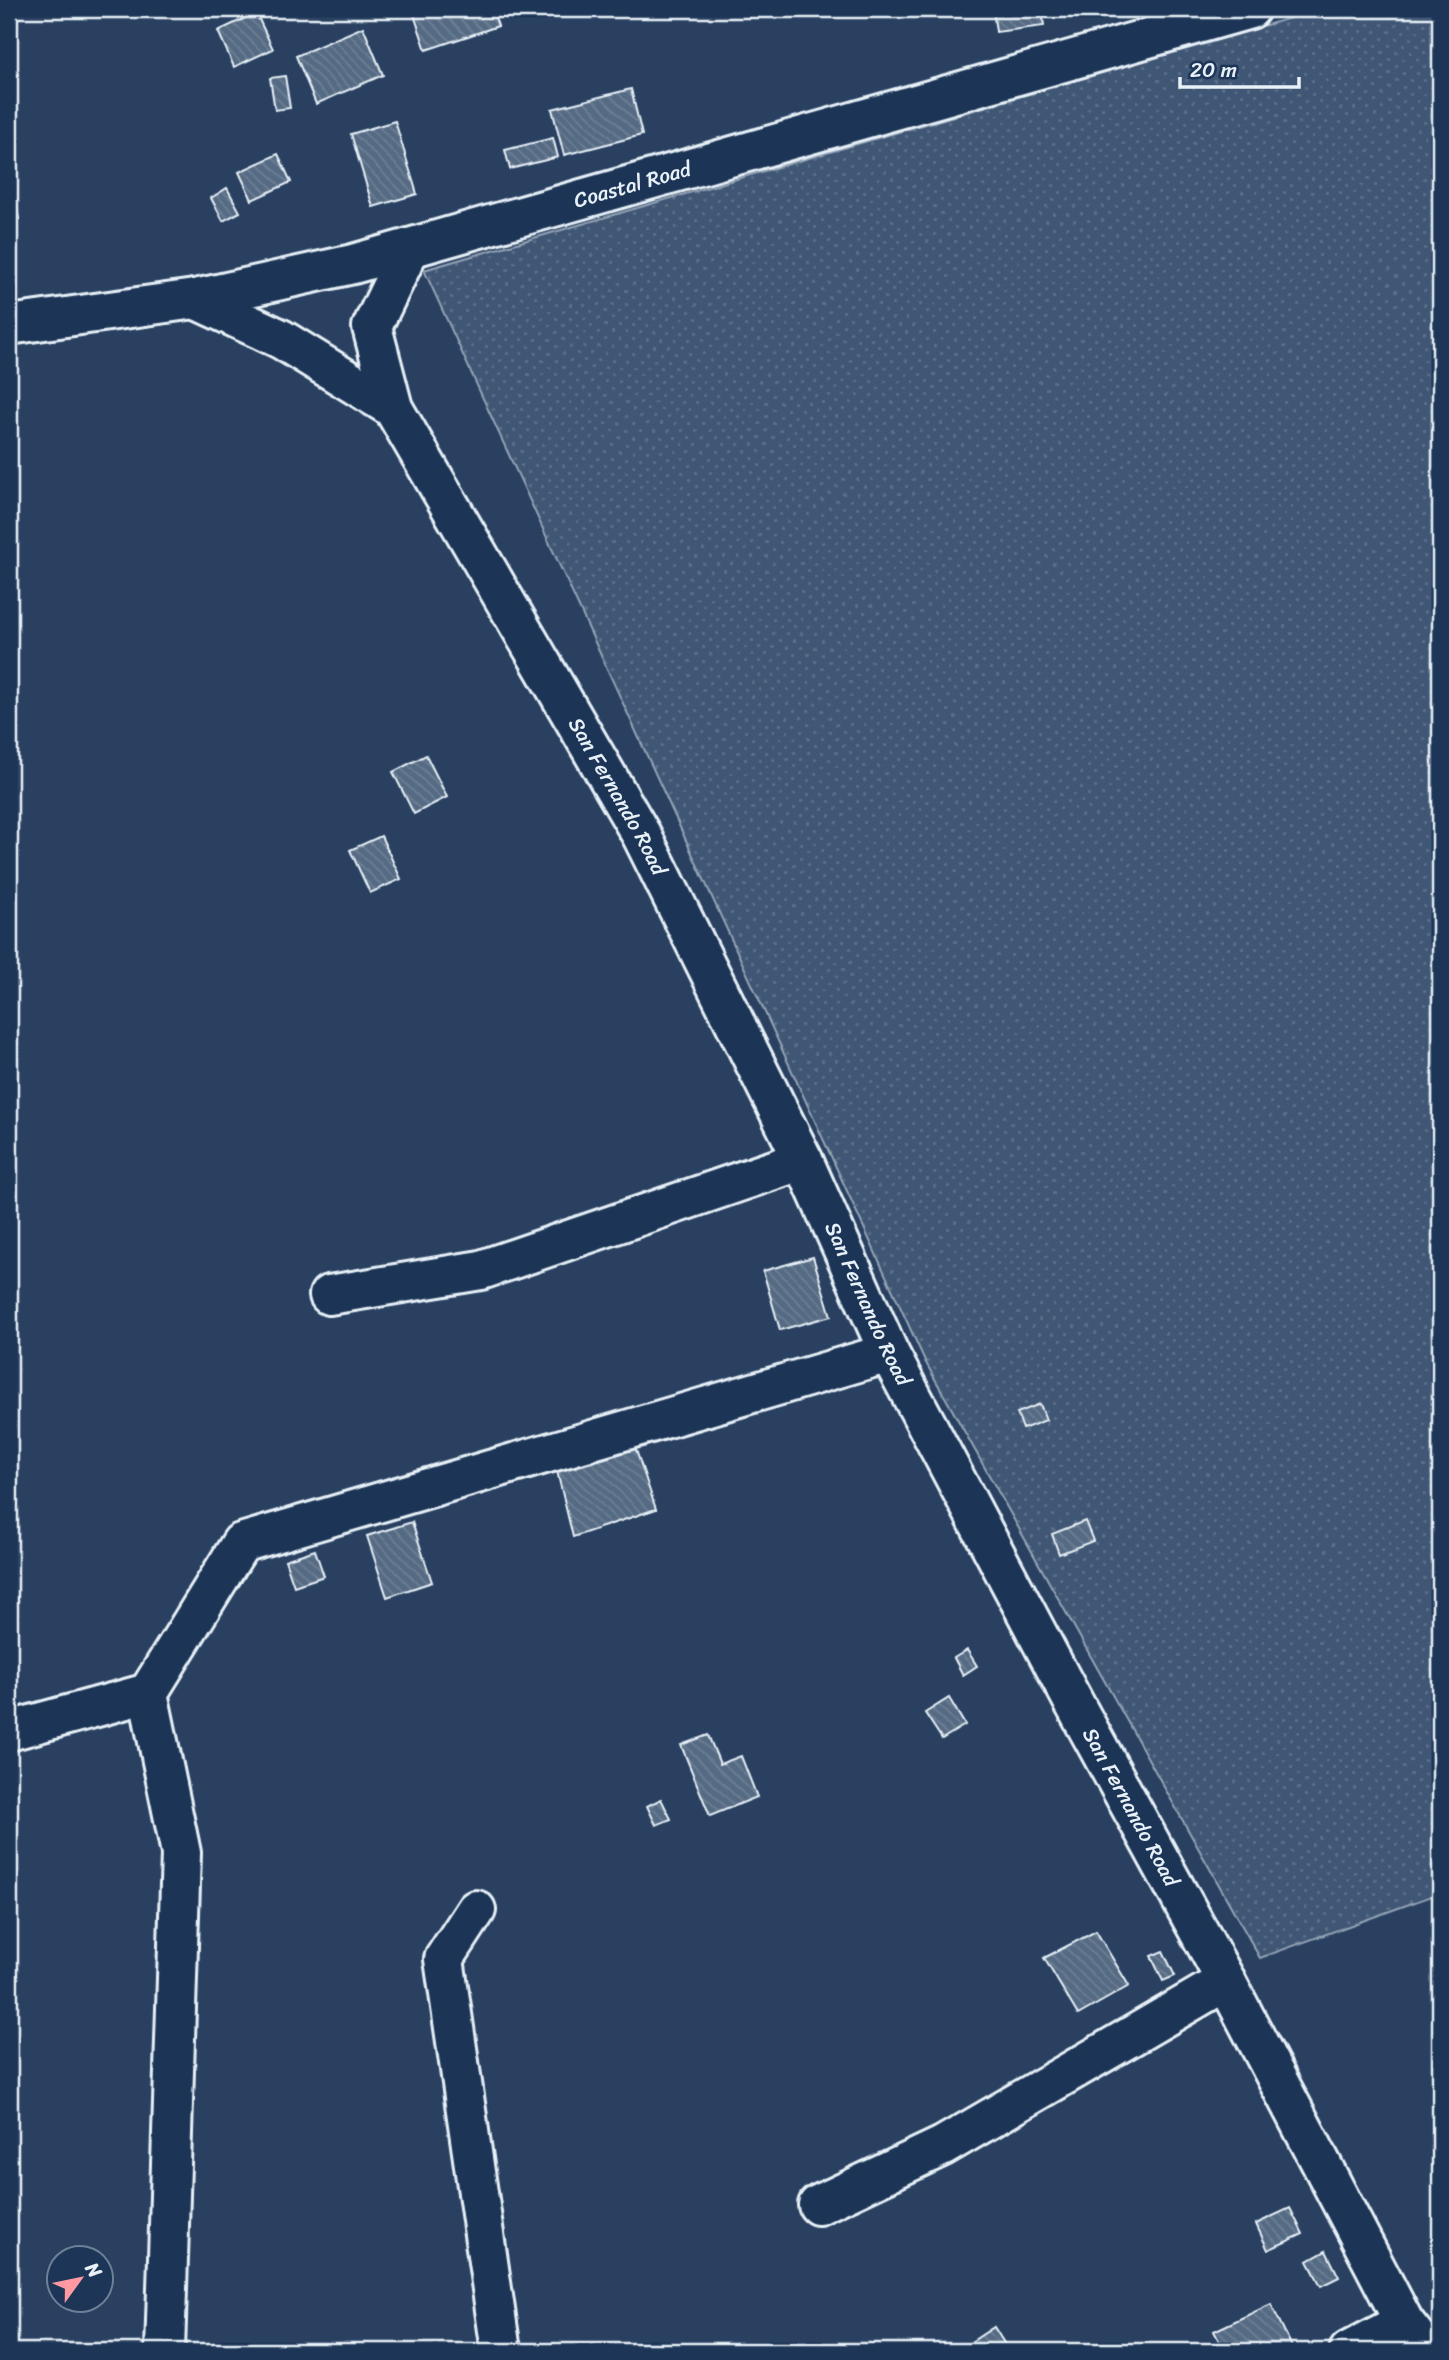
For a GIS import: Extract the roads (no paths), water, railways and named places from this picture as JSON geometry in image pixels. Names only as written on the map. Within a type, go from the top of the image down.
[{"type":"street","name":"Coastal Road","points":[[9,325],[195,299],[353,264],[1250,9]]},
{"type":"street","name":"San Fernando Road","points":[[410,248],[372,327],[393,408],[642,836],[803,1160],[889,1353],[1226,1981],[1404,2322],[1427,2351]]},
{"type":"street","points":[[195,299],[281,339],[393,408]]},
{"type":"street","points":[[329,1295],[481,1270],[803,1160]]},
{"type":"street","points":[[9,1731],[148,1692],[241,1543],[889,1353]]},
{"type":"street","points":[[148,1692],[181,1853],[164,2351]]},
{"type":"street","points":[[476,1910],[444,1959],[501,2351]]},
{"type":"street","points":[[818,2205],[943,2146],[1226,1981]]},
{"type":"street","points":[[1349,2351],[1404,2322]]}]
